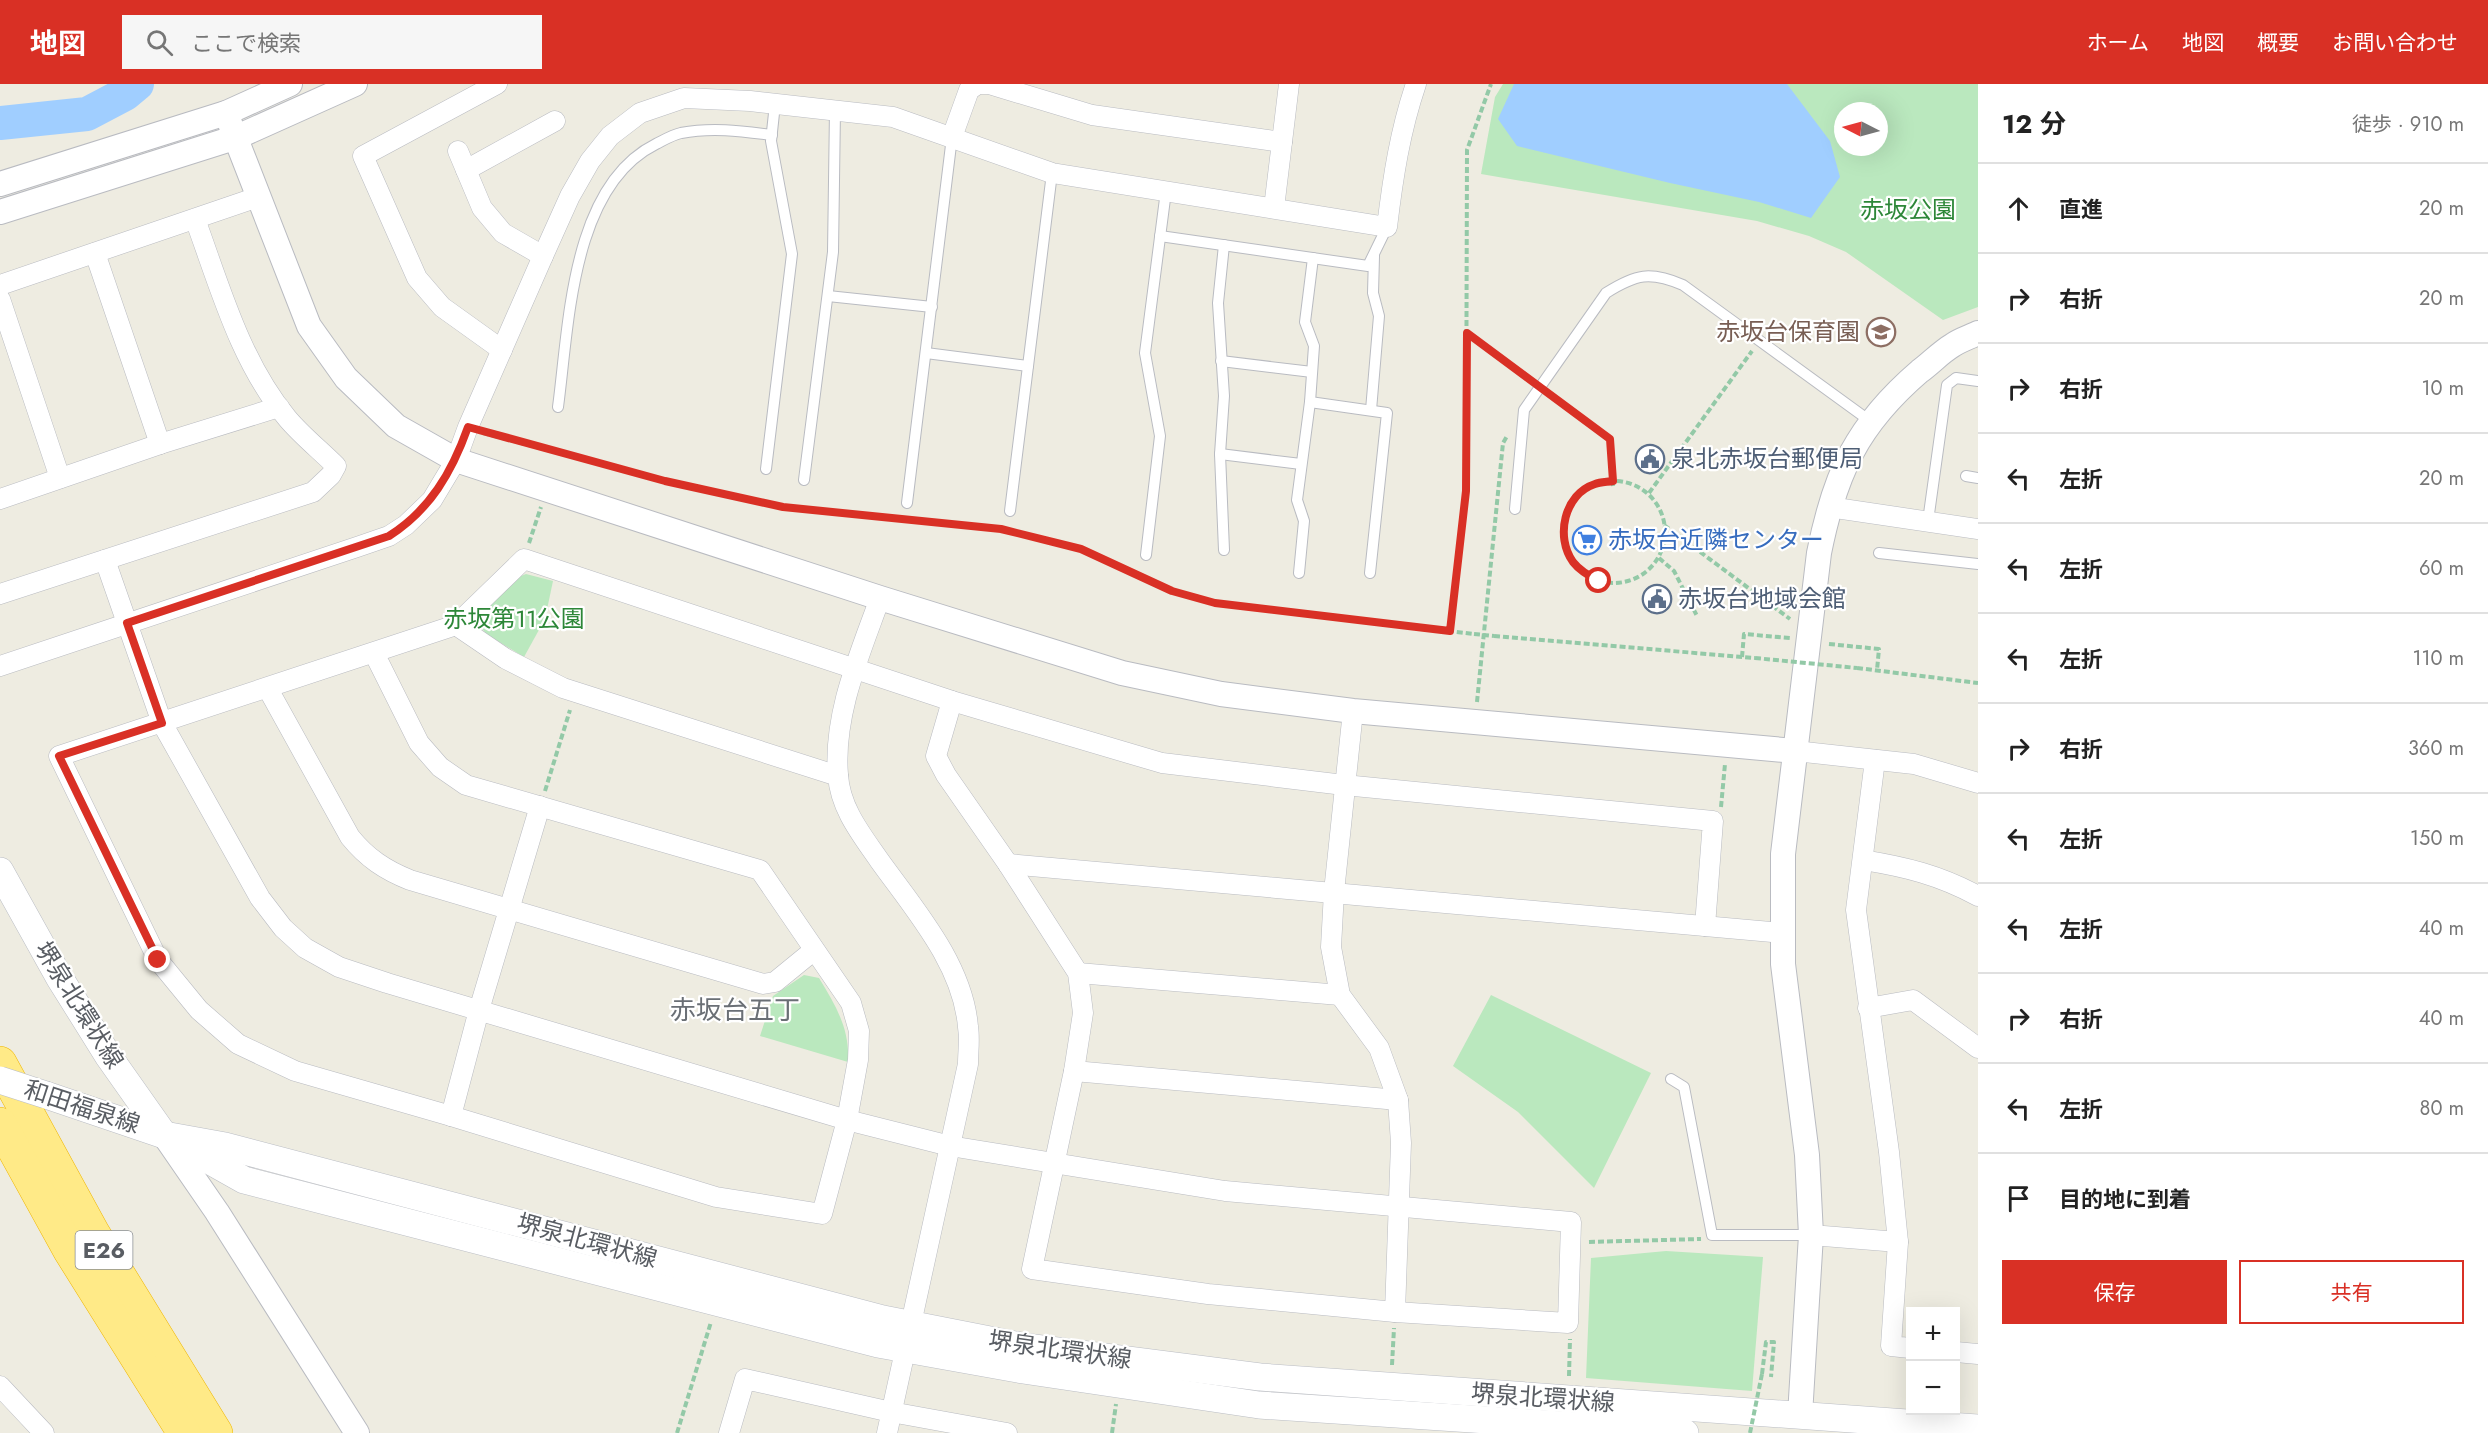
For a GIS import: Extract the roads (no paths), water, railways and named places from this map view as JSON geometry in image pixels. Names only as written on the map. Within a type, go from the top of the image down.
[{"type":"highway","name":"E26","points":[[0,1063],[93,1233],[216,1433]]},
{"type":"highway","name":"E26","points":[[0,1124],[69,1251],[184,1433]]},
{"type":"main road","name":"堺泉北環状線","points":[[0,872],[65,987],[109,1057],[164,1135],[225,1146],[1023,1370],[1259,1405],[1443,1425],[1685,1433]]},
{"type":"main road","name":"和田福泉線","points":[[0,1080],[164,1135]]},
{"type":"main road","name":"堺泉北環状線","points":[[908,1338],[1026,1347],[1260,1377],[1800,1424],[1978,1428]]},
{"type":"street","points":[[0,184],[226,113],[290,84]]},
{"type":"street","points":[[0,212],[237,137],[355,84]]},
{"type":"street","points":[[497,84],[363,156],[417,278],[442,307],[502,350]]},
{"type":"street","points":[[952,137],[969,90],[978,84],[989,84],[1092,115],[1282,142]]},
{"type":"street","points":[[1274,208],[1289,84]]},
{"type":"street","points":[[0,666],[389,536],[406,525],[432,500],[456,460],[468,427],[570,196],[590,161],[610,136],[640,113],[684,98],[775,104],[893,117],[1052,173],[1387,227],[1394,164],[1404,118],[1416,84]]},
{"type":"street","points":[[226,113],[309,326],[346,378],[396,426],[456,460],[880,598],[1122,673],[1221,694],[1353,711],[1914,764],[1978,783]]},
{"type":"street","points":[[466,170],[555,121]]},
{"type":"street","points":[[458,152],[482,208],[503,233],[543,256]]},
{"type":"street","points":[[0,285],[258,198]]},
{"type":"street","points":[[0,594],[313,492],[331,475],[336,466],[288,420],[257,374],[244,349],[195,219]]},
{"type":"street","points":[[95,253],[160,444]]},
{"type":"street","points":[[0,298],[60,478]]},
{"type":"street","points":[[1800,1424],[1811,1235],[1807,1155],[1783,964],[1783,854],[1819,553],[1829,507],[1849,457],[1870,421],[1903,386],[1953,345],[1978,333]]},
{"type":"street","points":[[0,499],[160,444],[279,407]]},
{"type":"street","points":[[1829,507],[1978,529]]},
{"type":"street","points":[[374,653],[419,743],[440,767],[466,785],[760,870],[813,951],[851,1003],[859,1031],[858,1060],[847,1120],[822,1214],[716,1197],[295,1071],[238,1044],[199,1010],[158,960],[59,756],[268,689],[456,625],[524,559],[952,701],[1162,763],[1344,786],[1713,821],[1705,926]]},
{"type":"street","points":[[105,560],[162,723],[260,898],[283,928],[305,948],[339,967],[847,1120],[950,1146],[1054,1164],[1225,1191],[1571,1222],[1568,1323],[1395,1312],[1208,1294],[1032,1269],[1054,1164],[1074,1071],[1083,1013],[1078,973],[1008,864],[946,775],[936,756],[952,701]]},
{"type":"street","points":[[880,598],[855,668],[837,738],[841,796],[854,824],[931,932],[957,982],[968,1026],[968,1064],[886,1433]]},
{"type":"street","points":[[456,625],[506,659],[563,688],[838,776]]},
{"type":"street","points":[[268,689],[350,837],[363,854],[387,871],[410,880],[763,984],[775,982],[813,951]]},
{"type":"street","points":[[1353,711],[1334,892],[1331,947],[1340,995],[1379,1048],[1398,1100],[1401,1143],[1395,1312]]},
{"type":"street","points":[[1875,760],[1856,910],[1889,1152],[1898,1242],[1891,1346],[1906,1348]]},
{"type":"street","points":[[451,1116],[479,1010],[540,806]]},
{"type":"street","points":[[1863,860],[1911,868],[1951,881],[1978,896]]},
{"type":"street","points":[[1008,864],[1782,933]]},
{"type":"street","points":[[1078,973],[1340,995]]},
{"type":"street","points":[[1868,1008],[1912,1000],[1978,1048]]},
{"type":"street","points":[[1074,1071],[1398,1100]]},
{"type":"street","points":[[164,1135],[357,1433]]},
{"type":"street","points":[[1811,1235],[1898,1242]]},
{"type":"street","points":[[1960,1352],[1978,1354]]},
{"type":"street","points":[[729,1433],[745,1379],[891,1412],[1007,1433]]},
{"type":"street","points":[[0,1386],[44,1433]]},
{"type":"lane","points":[[766,469],[792,254],[772,135],[775,104]]},
{"type":"lane","points":[[804,480],[833,252],[834,110]]},
{"type":"lane","points":[[558,407],[577,265],[590,222],[612,182],[638,153],[678,134],[717,129],[772,135]]},
{"type":"lane","points":[[907,503],[952,137]]},
{"type":"lane","points":[[1010,511],[1052,173]]},
{"type":"lane","points":[[1146,555],[1160,436],[1145,353],[1166,191]]},
{"type":"lane","points":[[1160,236],[1368,266],[1387,227]]},
{"type":"lane","points":[[1224,245],[1218,303],[1224,396],[1220,454],[1224,550]]},
{"type":"lane","points":[[1371,410],[1379,316],[1374,293],[1374,253]]},
{"type":"lane","points":[[1299,573],[1304,521],[1297,500],[1310,402],[1314,346],[1305,322],[1313,258]]},
{"type":"lane","points":[[1515,508],[1524,410],[1606,293],[1625,281],[1643,276],[1662,276],[1683,285],[1870,421]]},
{"type":"lane","points":[[828,296],[932,307]]},
{"type":"lane","points":[[926,354],[1028,366]]},
{"type":"lane","points":[[1221,361],[1312,372]]},
{"type":"lane","points":[[1928,521],[1947,386],[1956,378],[1978,381]]},
{"type":"lane","points":[[1310,402],[1387,413],[1370,573]]},
{"type":"lane","points":[[1220,454],[1301,464]]},
{"type":"lane","points":[[1966,476],[1978,478]]},
{"type":"lane","points":[[1878,553],[1978,564]]},
{"type":"lane","points":[[1671,1079],[1684,1087],[1712,1235],[1811,1235]]},
{"type":"water","points":[[1514,84],[1787,84],[1830,141],[1840,177],[1811,218],[1759,202],[1517,146],[1498,119]]},
{"type":"waterway","points":[[0,123],[87,114],[125,94],[137,84]]},
{"type":"place","name":"赤坂台保育園","points":[[1881,332]]},
{"type":"place","name":"泉北赤坂台郵便局","points":[[1650,459]]},
{"type":"place","name":"赤坂台近隣センター","points":[[1587,540]]},
{"type":"place","name":"赤坂台地域会館","points":[[1657,599]]},
{"type":"district","name":"赤坂台五丁","points":[[735,1010]]},
{"type":"park label","name":"赤坂公園","points":[[1908,210]]},
{"type":"park label","name":"赤坂第11公園","points":[[514,619]]}]
